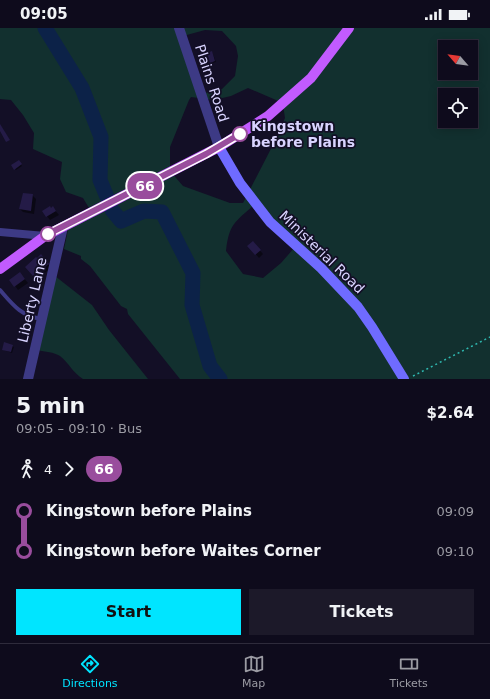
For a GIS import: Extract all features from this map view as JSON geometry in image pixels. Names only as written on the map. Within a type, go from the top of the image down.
[{"type":"main road","points":[[0,269],[45,236],[219,147],[268,116],[311,78],[349,28]]},
{"type":"main road","name":"Ministerial Road","points":[[219,147],[240,183],[270,222],[321,268],[358,308],[372,327],[404,379]]},
{"type":"street","name":"Plains Road","points":[[179,28],[219,147]]},
{"type":"street","name":"Liberty Lane","points":[[28,379],[63,227]]},
{"type":"street","points":[[0,232],[45,236]]},
{"type":"lane","points":[[0,290],[12,305],[25,316],[42,320]]},
{"type":"path","points":[[408,379],[490,337]]},
{"type":"green space","points":[[0,28],[490,28],[490,379],[180,379],[128,314],[127,309],[121,306],[90,266],[81,259],[81,256],[64,249],[68,230],[92,213],[83,198],[66,192],[60,179],[62,162],[33,149],[34,133],[23,115],[11,100],[0,99]],"holes":[[[205,30],[222,31],[236,46],[238,56],[235,76],[222,89],[201,94],[183,36]],[[248,88],[276,100],[283,105],[285,118],[277,137],[243,203],[230,203],[183,186],[170,171],[170,147],[191,97],[214,100],[231,96]],[[254,205],[295,247],[281,263],[263,278],[243,274],[226,251],[229,235],[234,224]]]},
{"type":"green space","points":[[55,276],[92,305],[109,330],[148,379],[83,379],[76,374],[60,356],[38,350]]},
{"type":"building","points":[[212,51],[215,61],[210,63],[207,53]]},
{"type":"building","points":[[0,124],[10,140],[6,142],[0,131]]},
{"type":"building","points":[[19,160],[22,164],[14,170],[11,165]]},
{"type":"building","points":[[23,193],[33,194],[31,211],[19,209]]},
{"type":"building","points":[[50,206],[51,208],[53,206],[56,211],[46,217],[42,211]]},
{"type":"building","points":[[253,241],[261,250],[255,255],[247,246]]},
{"type":"building","points":[[41,254],[49,264],[33,276],[25,267]]},
{"type":"building","points":[[20,272],[25,279],[14,287],[9,280]]},
{"type":"building","points":[[4,342],[13,345],[11,352],[2,350]]},
{"type":"waterway","points":[[45,28],[82,88],[101,137],[100,180],[107,197]]},
{"type":"waterway","points":[[112,210],[121,221],[144,211],[162,212],[193,273],[192,305],[210,366],[220,379]]},
{"type":"bus line","name":"66","points":[[48,234],[112,203],[219,147],[240,134]]},
{"type":"place","name":"Kingstown before Plains","points":[[240,134]]}]
